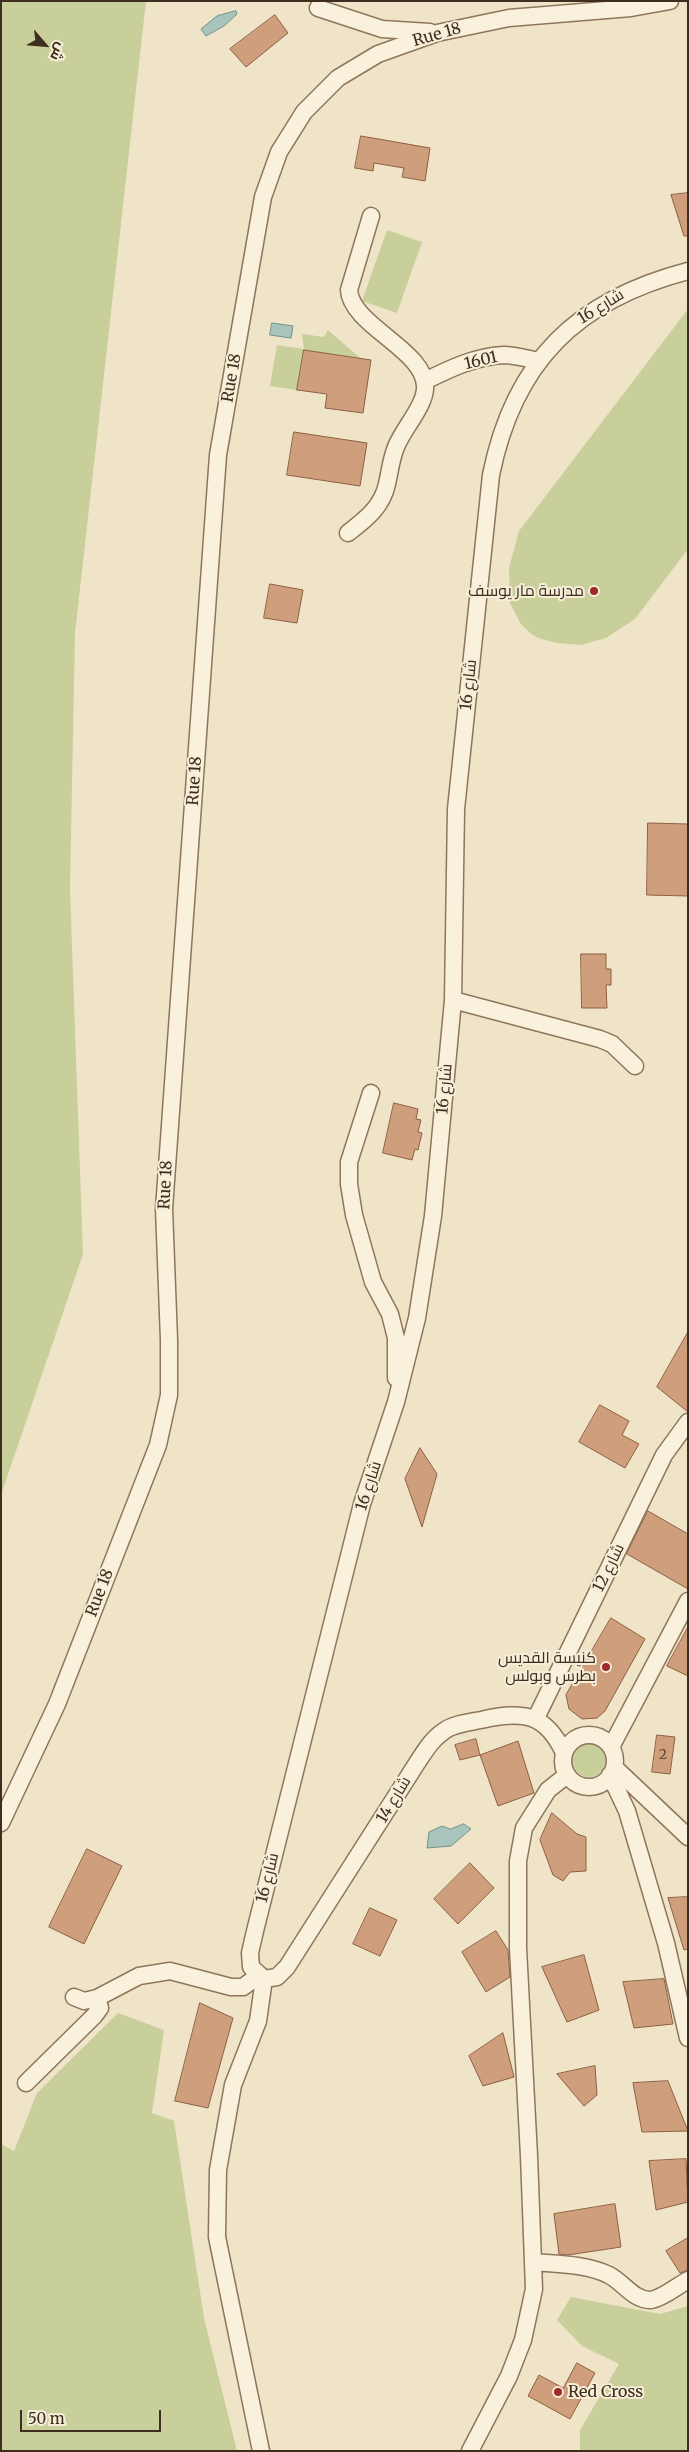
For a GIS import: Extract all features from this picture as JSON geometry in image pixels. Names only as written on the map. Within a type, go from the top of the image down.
[{"type":"street","name":"Rue 18","points":[[1,1823],[57,1704],[154,1454],[169,1395],[164,1209],[218,455],[263,197],[279,152],[304,112],[338,78],[378,54],[437,32],[509,18],[578,7],[631,8],[670,1]]},
{"type":"street","points":[[318,8],[382,29],[437,32]]},
{"type":"street","points":[[348,533],[369,517],[383,498],[395,447],[424,397],[425,381],[416,365],[384,333],[354,307],[350,299],[349,290],[371,216]]},
{"type":"street","name":"شارع 16","points":[[261,1977],[251,1967],[250,1953],[362,1504],[396,1402],[417,1318],[433,1216],[453,1000],[456,809],[491,475],[497,444],[507,414],[521,386],[539,361],[573,325],[614,297],[660,278],[688,271]]},
{"type":"street","name":"1601","points":[[425,381],[450,369],[476,360],[504,355],[539,361]]},
{"type":"street","points":[[453,1000],[600,1039],[612,1044],[636,1066]]},
{"type":"street","points":[[371,1093],[349,1162],[349,1184],[354,1215],[373,1282],[390,1314],[396,1338],[396,1402]]},
{"type":"street","name":"شارع 12","points":[[536,1718],[664,1455],[688,1422]]},
{"type":"street","points":[[610,1747],[688,1601]]},
{"type":"street","name":"شارع 14","points":[[98,1998],[139,1976],[170,1971],[231,1987],[243,1987],[261,1977],[278,1977],[287,1967],[430,1743],[445,1730],[468,1722],[515,1714],[536,1718]]},
{"type":"street","points":[[536,1718],[558,1739],[564,1753],[564,1768],[572,1781],[585,1787],[599,1785],[612,1771]]},
{"type":"street","points":[[564,1753],[574,1740],[581,1736],[598,1737],[610,1747],[613,1753],[612,1771],[627,1811],[663,1933],[688,2038]]},
{"type":"street","points":[[612,1771],[688,1837]]},
{"type":"street","points":[[470,2451],[510,2376],[523,2340],[534,2289],[518,1948],[518,1861],[524,1828],[548,1790],[567,1775]]},
{"type":"street","points":[[261,1977],[258,2021],[233,2085],[218,2170],[217,2237],[261,2451]]},
{"type":"street","points":[[26,2083],[100,2008],[98,1998],[84,2001],[74,1997]]},
{"type":"street","points":[[534,2262],[565,2264],[607,2274],[621,2282],[634,2295],[646,2299],[658,2297],[688,2280]]},
{"type":"green space","points":[[1,1],[146,1],[75,633],[70,888],[83,1254],[1,1495]]},
{"type":"green space","points":[[387,230],[422,242],[397,313],[362,301]]},
{"type":"green space","points":[[688,309],[688,549],[635,619],[606,638],[581,645],[557,643],[538,638],[520,623],[510,603],[509,568],[519,531]]},
{"type":"green space","points":[[328,330],[360,358],[304,350],[297,390],[270,386],[277,345],[304,349],[302,334],[324,337]]},
{"type":"green space","points":[[589,1743],[601,1748],[606,1760],[601,1772],[589,1777],[577,1772],[572,1760],[577,1748]]},
{"type":"green space","points":[[118,2013],[164,2030],[152,2113],[174,2121],[204,2318],[237,2451],[1,2451],[1,2144],[14,2151],[37,2093]]},
{"type":"green space","points":[[571,2297],[660,2314],[688,2306],[688,2451],[580,2451],[580,2430],[619,2364],[582,2346],[557,2320]]},
{"type":"water","points":[[236,11],[237,14],[224,26],[206,36],[201,29],[217,16]]},
{"type":"water","points":[[272,323],[293,326],[291,338],[270,335]]},
{"type":"water","points":[[464,1824],[471,1829],[451,1846],[427,1848],[429,1832],[442,1826],[450,1829]]},
{"type":"building","points":[[275,15],[288,33],[246,67],[230,49]]},
{"type":"building","points":[[361,136],[430,148],[425,181],[402,177],[404,168],[374,163],[373,171],[355,168]]},
{"type":"building","points":[[688,193],[688,236],[684,236],[671,195]]},
{"type":"building","points":[[304,350],[371,360],[363,413],[325,408],[327,394],[297,390]]},
{"type":"building","points":[[294,432],[367,443],[360,486],[287,475]]},
{"type":"building","points":[[270,584],[303,590],[297,623],[264,618]]},
{"type":"building","points":[[648,823],[688,824],[688,896],[647,895]]},
{"type":"building","points":[[581,954],[606,954],[606,969],[611,969],[611,985],[606,985],[607,1008],[582,1008]]},
{"type":"building","points":[[394,1103],[418,1109],[416,1119],[421,1120],[418,1132],[422,1133],[418,1150],[415,1149],[412,1160],[383,1153]]},
{"type":"building","points":[[688,1332],[688,1412],[657,1387]]},
{"type":"building","points":[[600,1405],[629,1421],[622,1435],[639,1444],[625,1468],[579,1442]]},
{"type":"building","points":[[420,1448],[437,1474],[422,1527],[405,1479]]},
{"type":"building","points":[[648,1511],[688,1534],[688,1589],[627,1554]]},
{"type":"building","name":"كنيسة القديس بطرس وبولس","points":[[611,1618],[645,1639],[605,1711],[597,1718],[582,1719],[569,1709],[566,1695]]},
{"type":"building","points":[[688,1627],[688,1676],[667,1666]]},
{"type":"building","points":[[657,1735],[675,1737],[670,1774],[652,1772]]},
{"type":"building","points":[[476,1739],[480,1755],[460,1760],[455,1745]]},
{"type":"building","points":[[518,1741],[534,1793],[498,1806],[480,1755]]},
{"type":"building","points":[[552,1813],[577,1834],[586,1837],[586,1871],[570,1872],[563,1881],[553,1875],[540,1840]]},
{"type":"building","points":[[87,1849],[122,1866],[84,1944],[49,1927]]},
{"type":"building","points":[[470,1863],[494,1888],[458,1924],[434,1899]]},
{"type":"building","points":[[688,1897],[688,1949],[684,1950],[668,1898]]},
{"type":"building","points":[[370,1908],[397,1920],[380,1956],[353,1944]]},
{"type":"building","points":[[496,1931],[508,1950],[510,1977],[486,1992],[462,1952]]},
{"type":"building","points":[[584,1955],[599,2010],[567,2022],[542,1967]]},
{"type":"building","points":[[664,1979],[673,2024],[634,2028],[623,1982]]},
{"type":"building","points":[[200,2003],[233,2018],[208,2108],[175,2101]]},
{"type":"building","points":[[503,2033],[514,2077],[483,2086],[469,2056]]},
{"type":"building","points":[[595,2066],[597,2095],[584,2106],[557,2074]]},
{"type":"building","points":[[668,2081],[688,2131],[642,2132],[633,2083]]},
{"type":"building","points":[[686,2159],[688,2202],[656,2210],[649,2161]]},
{"type":"building","points":[[615,2204],[621,2247],[568,2255],[559,2254],[554,2214]]},
{"type":"building","points":[[688,2238],[688,2270],[680,2273],[666,2251]]},
{"type":"building","name":"Red Cross","points":[[577,2363],[595,2373],[570,2419],[528,2396],[539,2375],[563,2388]]},
{"type":"place","name":"مدرسة مار يوسف","points":[[594,591]]},
{"type":"place","name":"كنيسة القديس بطرس وبولس","points":[[606,1667]]},
{"type":"place","name":"Red Cross","points":[[558,2392]]}]
